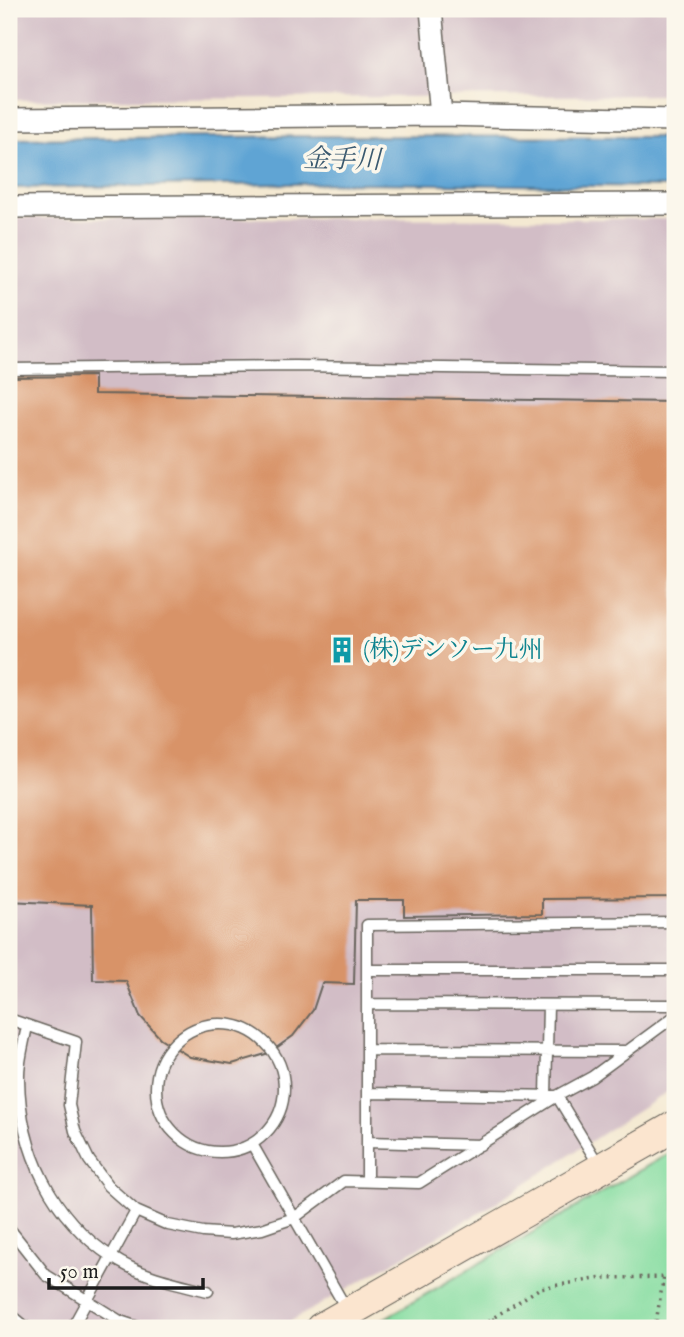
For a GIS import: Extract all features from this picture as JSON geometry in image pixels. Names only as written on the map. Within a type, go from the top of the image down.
[{"type":"street","points":[[431,9],[441,115]]},
{"type":"street","points":[[9,120],[441,115],[675,120]]},
{"type":"street","points":[[9,206],[675,204]]},
{"type":"street","points":[[321,1328],[675,1126]]},
{"type":"lane","points":[[9,369],[295,366],[675,371]]},
{"type":"lane","points":[[367,1181],[367,925],[675,922]]},
{"type":"lane","points":[[367,970],[675,970]]},
{"type":"lane","points":[[367,1004],[675,1005]]},
{"type":"lane","points":[[548,1005],[547,1050],[552,1096],[601,1170]]},
{"type":"lane","points":[[9,1019],[76,1042],[69,1105],[75,1131],[89,1160],[108,1186],[136,1211],[168,1225],[231,1234],[262,1229],[294,1218],[344,1181],[419,1183],[552,1096],[592,1077],[675,1016]]},
{"type":"lane","points":[[212,1024],[237,1026],[259,1037],[276,1056],[284,1080],[282,1105],[271,1127],[252,1144],[228,1152],[203,1150],[180,1139],[163,1120],[155,1096],[157,1071],[168,1048],[188,1032],[212,1024]]},
{"type":"lane","points":[[27,1026],[18,1078],[31,1156],[47,1191],[67,1220],[113,1258],[159,1279],[208,1291]]},
{"type":"lane","points":[[367,1050],[627,1051]]},
{"type":"lane","points":[[367,1093],[552,1096]]},
{"type":"lane","points":[[367,1142],[480,1144]]},
{"type":"lane","points":[[252,1144],[348,1312]]},
{"type":"lane","points":[[72,1328],[113,1258],[136,1211]]},
{"type":"lane","points":[[9,1228],[46,1275],[87,1303],[120,1321],[141,1328]]},
{"type":"lane","points":[[9,1313],[27,1328]]},
{"type":"path","points":[[477,1328],[540,1288],[602,1278],[664,1275],[675,1277]]},
{"type":"path","points":[[655,1328],[664,1275]]},
{"type":"path","points":[[492,1319],[518,1328]]},
{"type":"shaded area","points":[[9,9],[675,9],[675,95],[9,100]]},
{"type":"shaded area","points":[[9,218],[675,219],[675,1087],[486,1209],[279,1328],[9,1328]]},
{"type":"green space","points":[[675,1150],[675,1328],[368,1328]]},
{"type":"water","name":"金手川","points":[[675,137],[675,187],[360,183],[9,188],[9,139]]},
{"type":"building","name":"(株)デンソー九州","points":[[94,376],[94,394],[675,402],[675,898],[542,899],[542,914],[404,916],[404,900],[356,900],[354,984],[322,983],[313,1010],[293,1036],[269,1053],[232,1064],[190,1057],[160,1038],[140,1016],[126,981],[93,980],[92,905],[9,901],[9,377]]},
{"type":"place","name":"(株)デンソー九州","points":[[342,650]]}]
